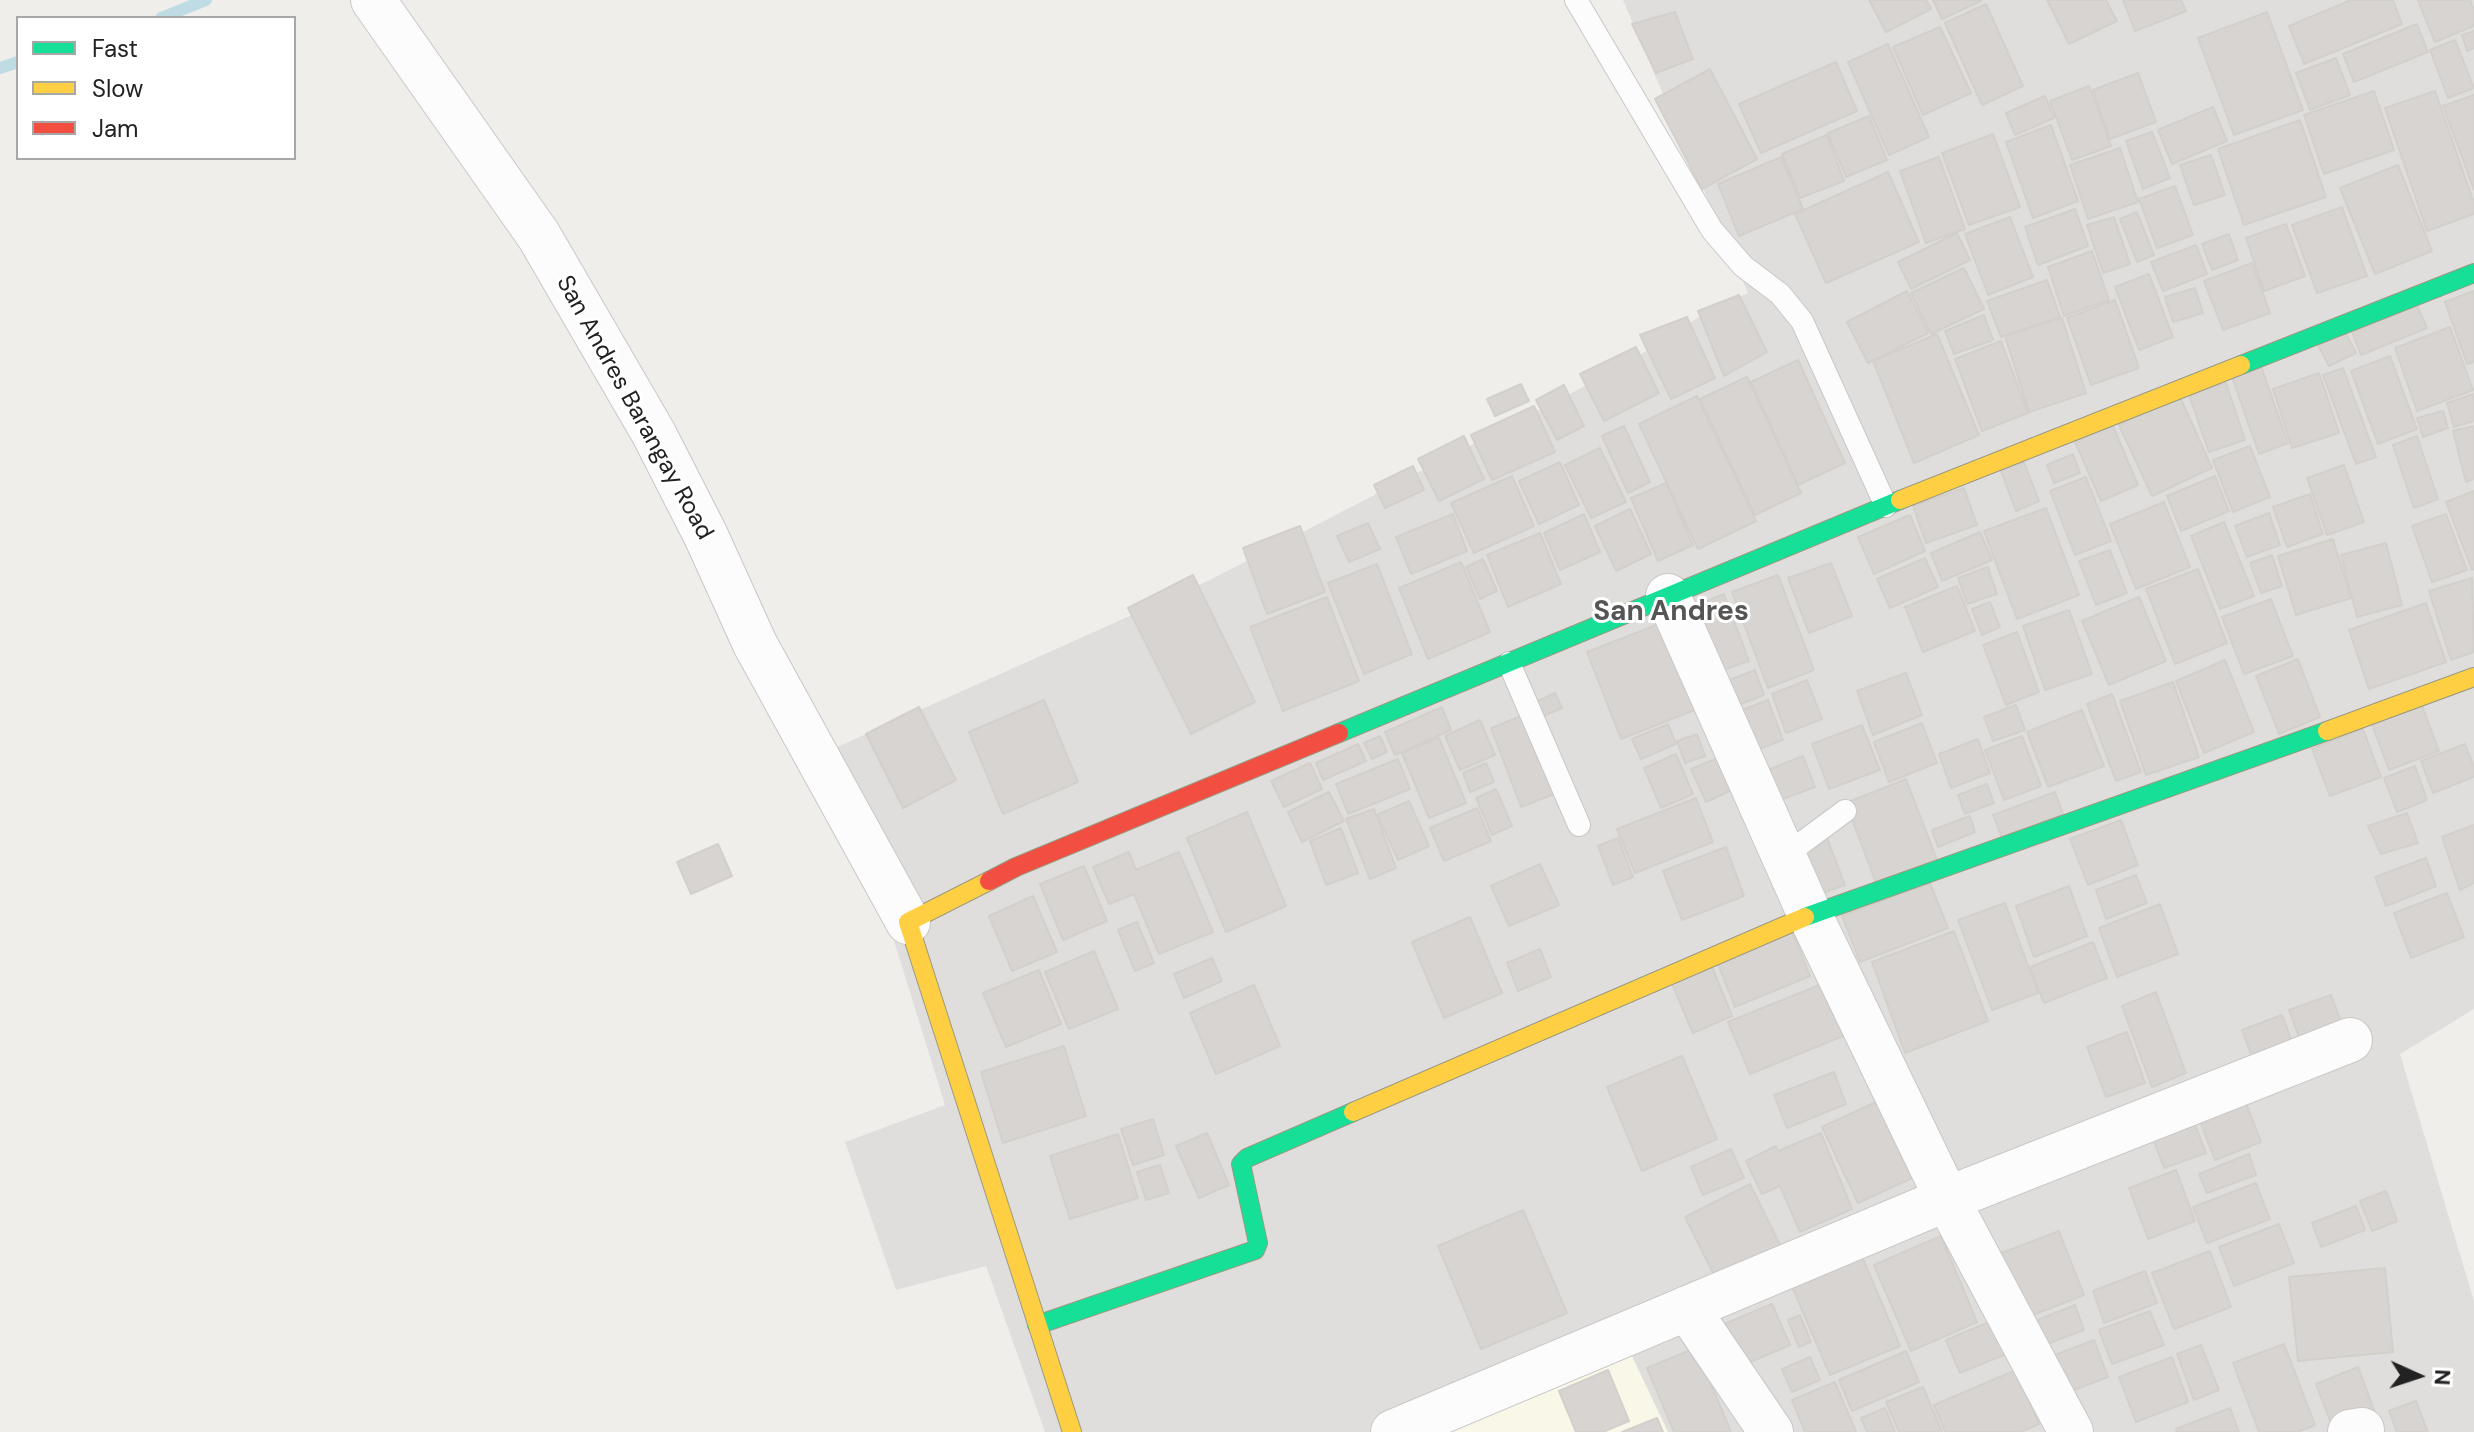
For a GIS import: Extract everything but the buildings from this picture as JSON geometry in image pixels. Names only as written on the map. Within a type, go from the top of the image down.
[{"type":"street","name":"San Andres Barangay Road","points":[[384,17],[539,236],[647,421],[706,536],[755,644],[908,922]]},
{"type":"street","points":[[1072,1432],[908,922],[1016,867],[1668,596],[1886,506],[2474,273]]},
{"type":"street","points":[[1668,596],[1810,915],[1947,1199],[2071,1432]]},
{"type":"street","points":[[1037,1325],[1255,1250],[1258,1243],[1241,1164],[1247,1158],[1810,915],[2213,774],[2474,677]]},
{"type":"street","points":[[1393,1432],[1947,1199],[2350,1040]]},
{"type":"street","points":[[1687,1308],[1771,1432]]},
{"type":"lane","points":[[1576,0],[1712,230],[1743,266],[1780,294],[1802,321],[1886,506]]},
{"type":"lane","points":[[1509,663],[1579,825]]},
{"type":"lane","points":[[1784,856],[1845,811]]},
{"type":"shaded area","points":[[1623,0],[2474,0],[2474,1009],[2400,1054],[2474,1301],[2474,1432],[1045,1432],[986,1266],[896,1290],[845,1142],[945,1105],[890,928],[797,765],[1210,580],[1618,369],[1713,308],[1748,293]]},
{"type":"shaded area","points":[[1631,1354],[1668,1432],[1427,1432]]},
{"type":"waterway","points":[[166,16],[206,0]]},
{"type":"waterway","points":[[0,68],[16,63]]},
{"type":"traffic: fast","points":[[2241,365],[2474,273]]},
{"type":"traffic: fast","points":[[1339,733],[1900,500]]},
{"type":"traffic: fast","points":[[1805,917],[2327,731]]},
{"type":"traffic: fast","points":[[1037,1325],[1255,1250],[1258,1243],[1241,1164],[1247,1158],[1353,1112]]},
{"type":"traffic: slow","points":[[1900,500],[2241,365]]},
{"type":"traffic: slow","points":[[2327,731],[2474,677]]},
{"type":"traffic: slow","points":[[989,881],[908,922],[1072,1432]]},
{"type":"traffic: slow","points":[[1353,1112],[1805,917]]},
{"type":"traffic: jam","points":[[989,881],[1339,733]]},
{"type":"district","name":"San Andres","points":[[1671,613]]}]
